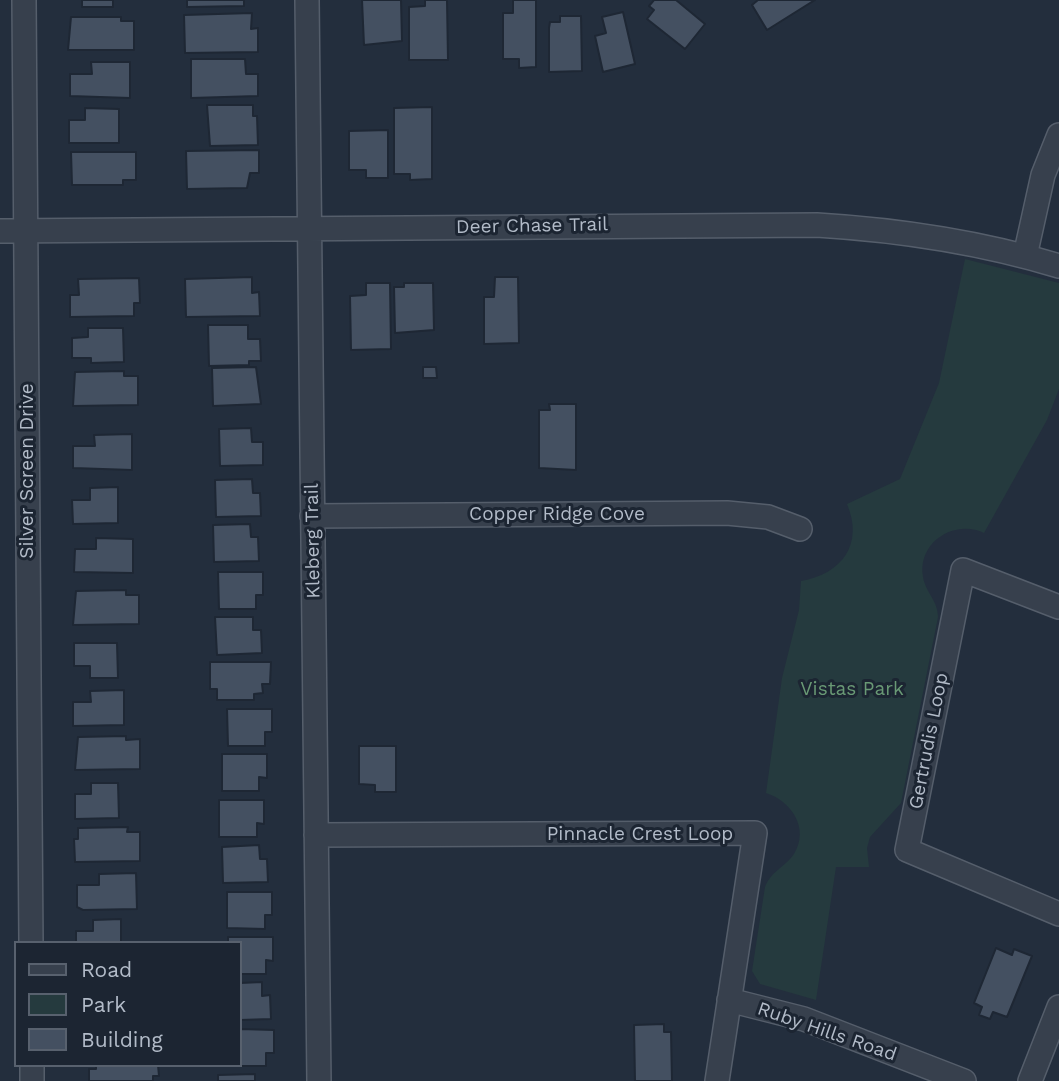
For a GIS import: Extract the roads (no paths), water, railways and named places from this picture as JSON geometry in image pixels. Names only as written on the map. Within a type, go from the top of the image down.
[{"type":"street","name":"Silver Screen Drive","points":[[24,0],[31,941]]},
{"type":"street","name":"Kleberg Trail","points":[[307,0],[319,1081]]},
{"type":"street","points":[[1025,256],[1043,175],[1059,135]]},
{"type":"street","name":"Deer Chase Trail","points":[[0,231],[817,225],[924,235],[1025,256],[1059,266]]},
{"type":"street","name":"Copper Ridge Cove","points":[[312,516],[727,513],[768,517],[800,529]]},
{"type":"street","name":"Gertrudis Loop","points":[[1059,607],[963,570],[907,850],[1059,914]]},
{"type":"street","name":"Pinnacle Crest Loop","points":[[316,835],[755,834],[717,1081]]},
{"type":"street","name":"Ruby Hills Road","points":[[729,1000],[804,1019],[964,1081]]},
{"type":"street","points":[[1030,1081],[1059,1007]]},
{"type":"park label","name":"Vistas Park","points":[[852,689]]}]
